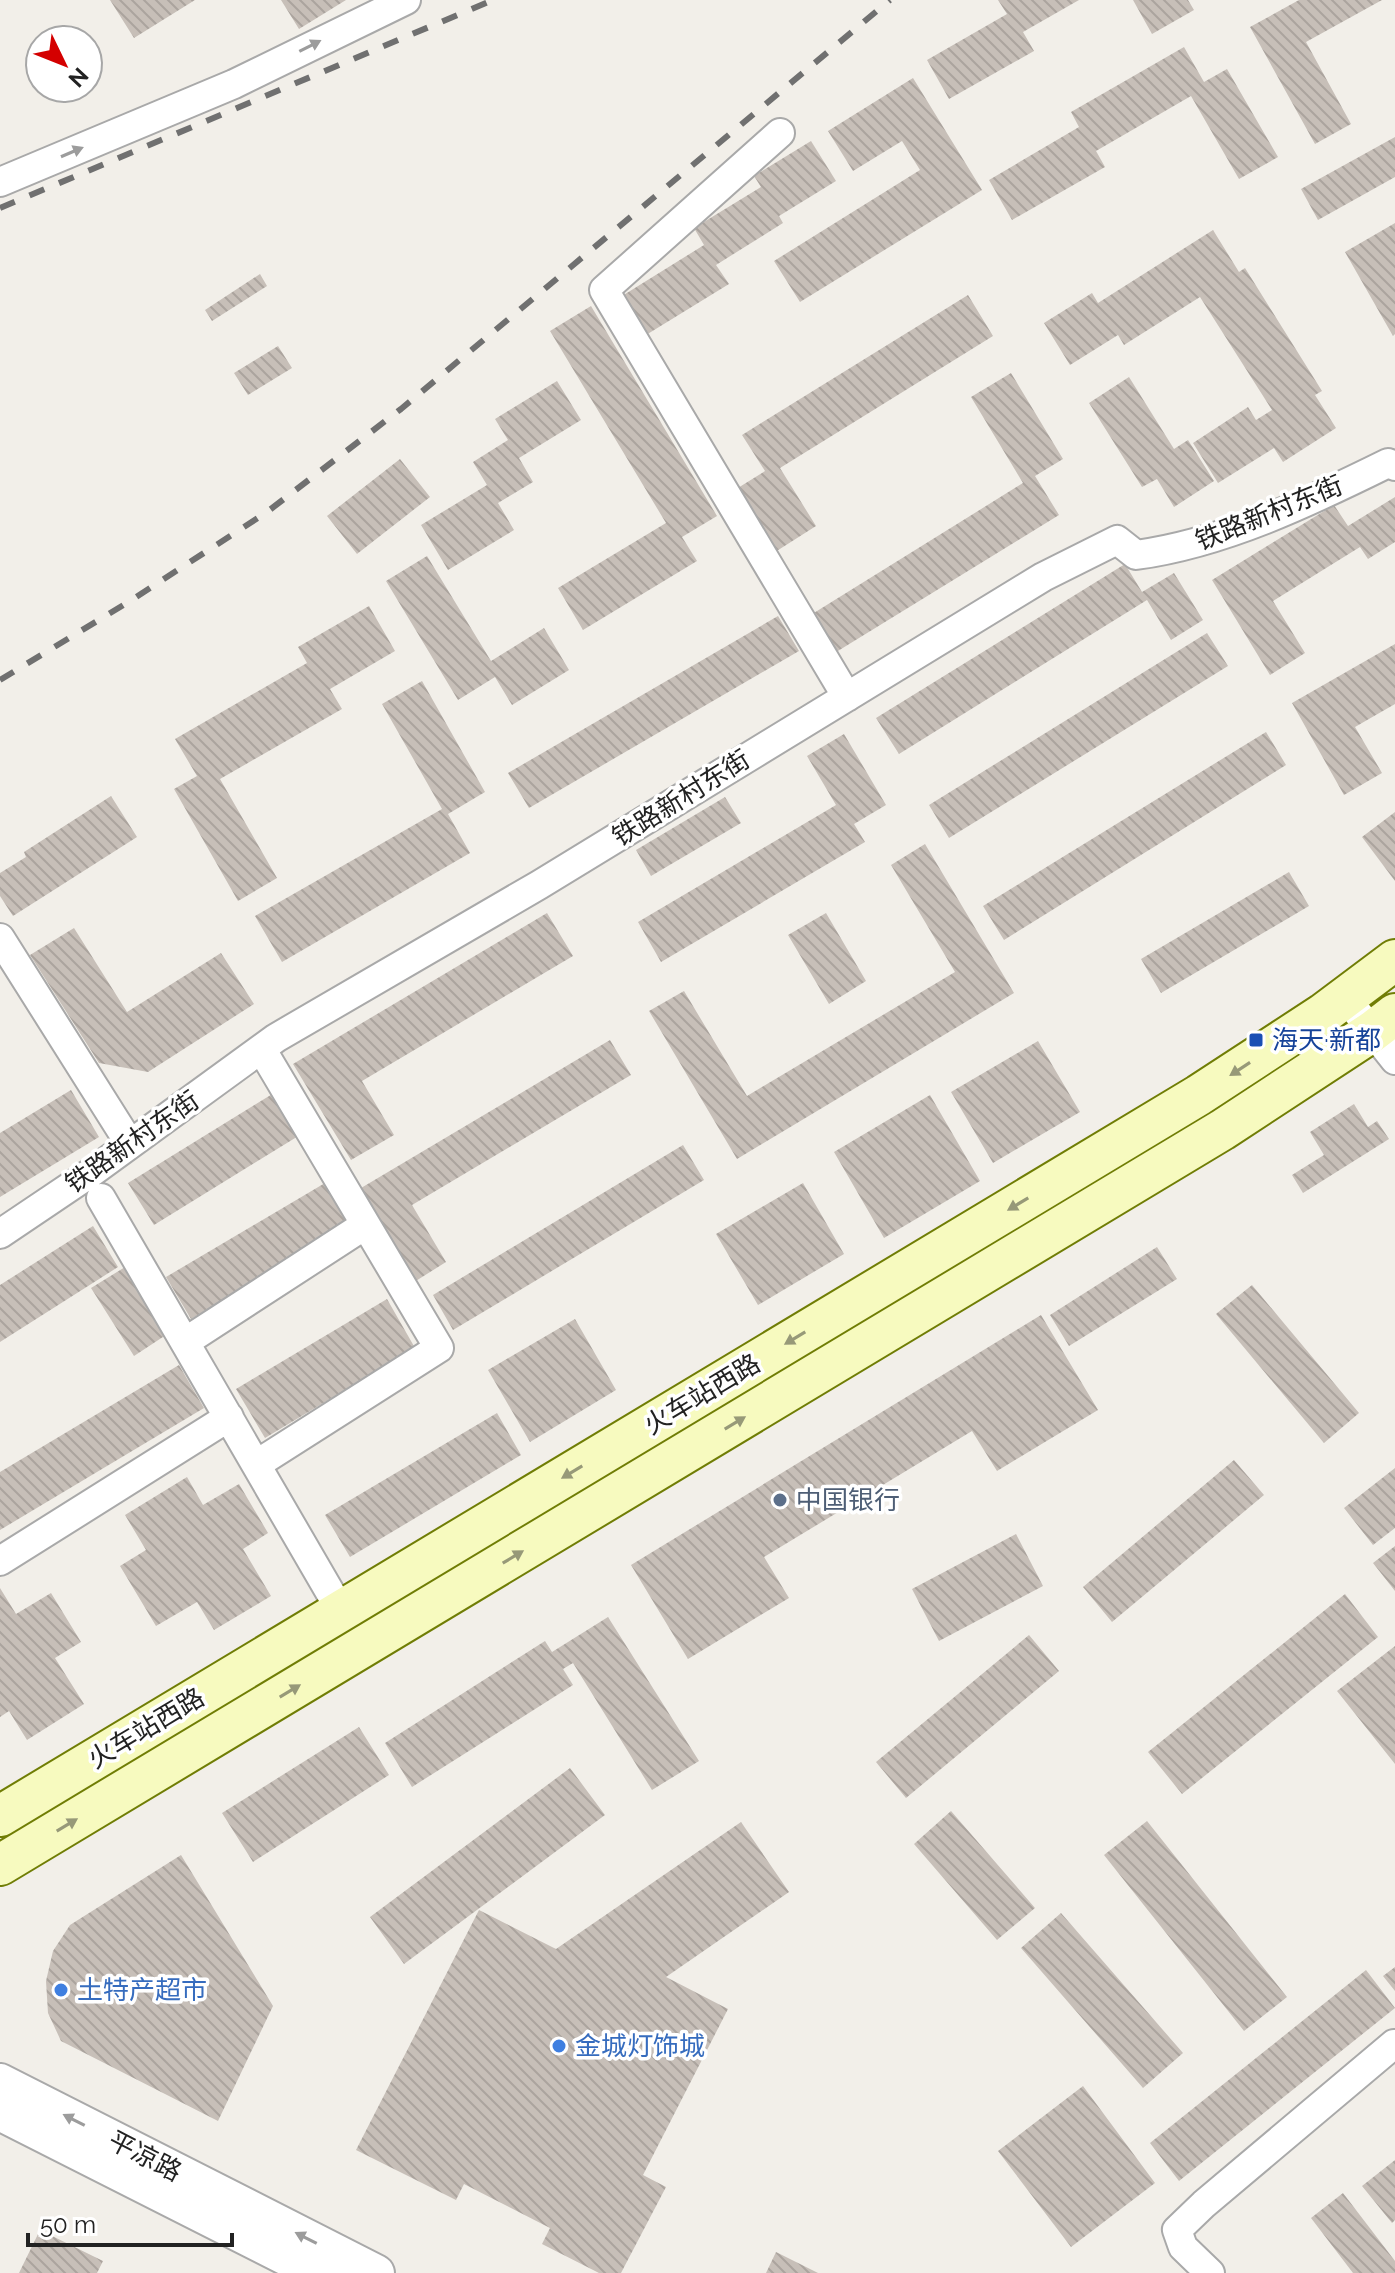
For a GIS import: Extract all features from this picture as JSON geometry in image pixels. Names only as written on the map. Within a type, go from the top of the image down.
[{"type":"main road","name":"火车站西路","points":[[0,1816],[1199,1095],[1395,960]]},
{"type":"main road","name":"火车站西路","points":[[0,1865],[1222,1130],[1388,1035]]},
{"type":"street","points":[[0,182],[234,84],[398,1]]},
{"type":"street","points":[[780,133],[604,290],[847,697]]},
{"type":"street","name":"铁路新村东街","points":[[0,1234],[276,1038],[539,885],[1043,577],[1117,540],[1136,555],[1176,550],[1242,528],[1388,463],[1395,466]]},
{"type":"street","points":[[0,938],[130,1144]]},
{"type":"street","points":[[1345,997],[1388,1035]]},
{"type":"street","points":[[257,1464],[439,1348],[262,1050]]},
{"type":"street","points":[[101,1198],[341,1611]]},
{"type":"street","points":[[185,1342],[365,1225]]},
{"type":"street","points":[[0,1561],[229,1417]]},
{"type":"street","points":[[1210,2273],[1183,2247],[1177,2230],[1394,2044]]},
{"type":"street","name":"平凉路","points":[[0,2082],[376,2273]]},
{"type":"street","name":"平凉路","points":[[0,2112],[318,2273]]},
{"type":"building","points":[[110,0],[195,0],[134,38]]},
{"type":"building","points":[[281,0],[346,0],[299,29]]},
{"type":"building","points":[[998,0],[1079,0],[1023,32],[1034,51],[949,99],[927,60],[1007,14]]},
{"type":"building","points":[[1133,0],[1188,0],[1194,10],[1152,34]]},
{"type":"building","points":[[1299,0],[1382,0],[1306,42],[1351,124],[1315,144],[1250,27]]},
{"type":"building","points":[[1184,47],[1204,82],[1227,69],[1278,157],[1239,179],[1191,96],[1096,151],[1105,167],[1012,220],[989,180],[1079,127],[1071,112]]},
{"type":"building","points":[[913,78],[982,190],[800,302],[774,261],[920,170],[902,141],[853,171],[828,131]]},
{"type":"building","points":[[1395,137],[1395,177],[1318,220],[1301,189]]},
{"type":"building","points":[[811,141],[836,181],[779,216],[783,223],[716,265],[729,284],[646,335],[622,296],[704,245],[694,228],[761,187],[754,176]]},
{"type":"building","points":[[1395,223],[1395,334],[1393,336],[1345,252]]},
{"type":"building","points":[[1213,230],[1239,272],[1245,268],[1322,391],[1315,395],[1336,428],[1283,462],[1274,448],[1218,483],[1193,443],[1248,407],[1256,420],[1272,410],[1200,297],[1124,345],[1118,335],[1070,365],[1044,323],[1092,293],[1098,303]]},
{"type":"building","points":[[260,274],[267,286],[212,321],[205,310]]},
{"type":"building","points":[[968,295],[993,336],[780,468],[816,526],[772,554],[733,491],[765,471],[742,435]]},
{"type":"building","points":[[591,306],[717,516],[682,537],[697,561],[583,630],[558,588],[666,523],[550,331]]},
{"type":"building","points":[[278,346],[292,368],[248,395],[234,373]]},
{"type":"building","points":[[1011,373],[1063,459],[1035,476],[1059,515],[833,654],[809,616],[1023,483],[971,397]]},
{"type":"building","points":[[1129,377],[1174,449],[1188,440],[1214,481],[1174,507],[1157,479],[1142,487],[1089,403]]},
{"type":"building","points":[[557,381],[581,420],[519,458],[533,482],[498,503],[514,530],[448,570],[421,525],[487,485],[473,462],[508,440],[495,419]]},
{"type":"building","points":[[400,459],[430,497],[357,554],[327,516]]},
{"type":"building","points":[[1395,497],[1395,542],[1368,559],[1360,547],[1273,601],[1305,653],[1270,675],[1212,580],[1334,505],[1348,526]]},
{"type":"building","points":[[427,556],[491,661],[544,628],[569,670],[512,705],[495,677],[458,700],[386,581]]},
{"type":"building","points":[[1125,564],[1142,592],[1174,573],[1203,620],[1171,640],[1147,600],[899,754],[876,718]]},
{"type":"building","points":[[369,606],[395,651],[330,689],[342,709],[220,779],[277,878],[238,901],[174,789],[197,776],[175,739],[307,663],[298,647]]},
{"type":"building","points":[[778,616],[799,651],[529,808],[508,773]]},
{"type":"building","points":[[1207,633],[1228,666],[949,838],[929,805]]},
{"type":"building","points":[[1395,644],[1395,704],[1355,727],[1382,773],[1344,795],[1292,703]]},
{"type":"building","points":[[422,681],[485,792],[448,814],[470,853],[282,962],[255,916],[442,809],[382,704]]},
{"type":"building","points":[[1266,732],[1286,765],[1004,940],[983,906]]},
{"type":"building","points":[[844,734],[886,805],[854,824],[865,842],[661,962],[638,922],[836,805],[807,756]]},
{"type":"building","points":[[111,796],[137,837],[13,916],[0,896],[0,873],[26,857],[24,852]]},
{"type":"building","points":[[725,797],[741,823],[651,876],[636,850]]},
{"type":"building","points":[[1395,812],[1395,881],[1362,837]]},
{"type":"building","points":[[925,844],[1014,993],[737,1159],[649,1011],[684,991],[747,1096],[955,972],[891,865]]},
{"type":"building","points":[[1289,872],[1309,906],[1161,993],[1141,959]]},
{"type":"building","points":[[547,913],[573,956],[362,1081],[394,1135],[351,1160],[293,1064]]},
{"type":"building","points":[[826,913],[866,981],[829,1004],[788,935]]},
{"type":"building","points":[[74,928],[127,1012],[221,953],[254,1004],[148,1072],[99,1063],[30,955]]},
{"type":"building","points":[[610,1040],[631,1075],[412,1205],[446,1262],[411,1284],[356,1191]]},
{"type":"building","points":[[1038,1041],[1080,1112],[993,1163],[951,1092]]},
{"type":"building","points":[[71,1090],[99,1137],[0,1197],[0,1133]]},
{"type":"building","points":[[274,1093],[300,1135],[154,1225],[128,1183]]},
{"type":"building","points":[[930,1095],[980,1181],[884,1238],[834,1152]]},
{"type":"building","points":[[1354,1104],[1368,1127],[1377,1121],[1389,1139],[1303,1193],[1292,1175],[1324,1155],[1310,1132]]},
{"type":"building","points":[[683,1145],[704,1180],[453,1330],[433,1295]]},
{"type":"building","points":[[325,1183],[350,1225],[191,1319],[166,1277]]},
{"type":"building","points":[[803,1183],[844,1254],[758,1305],[716,1234]]},
{"type":"building","points":[[93,1226],[118,1267],[0,1342],[0,1285]]},
{"type":"building","points":[[1157,1247],[1177,1279],[1069,1346],[1050,1315]]},
{"type":"building","points":[[130,1264],[172,1331],[134,1356],[91,1288]]},
{"type":"building","points":[[1252,1285],[1359,1413],[1324,1443],[1216,1314]]},
{"type":"building","points":[[387,1299],[415,1348],[265,1438],[236,1389]]},
{"type":"building","points":[[1041,1315],[1098,1410],[997,1471],[972,1431],[764,1557],[789,1598],[688,1659],[631,1565]]},
{"type":"building","points":[[575,1319],[616,1390],[530,1442],[488,1370]]},
{"type":"building","points":[[179,1365],[204,1408],[0,1530],[0,1472]]},
{"type":"building","points":[[497,1413],[521,1455],[350,1557],[325,1515]]},
{"type":"building","points":[[1234,1460],[1264,1495],[1112,1622],[1083,1587]]},
{"type":"building","points":[[1395,1468],[1395,1528],[1373,1545],[1344,1508]]},
{"type":"building","points":[[187,1477],[203,1505],[239,1484],[268,1533],[243,1549],[271,1596],[214,1630],[197,1602],[156,1626],[120,1566],[146,1550],[125,1515]]},
{"type":"building","points":[[1016,1534],[1043,1586],[939,1641],[912,1589]]},
{"type":"building","points":[[1395,1546],[1395,1591],[1373,1563]]},
{"type":"building","points":[[0,1588],[16,1614],[51,1593],[81,1642],[55,1658],[84,1704],[27,1740],[9,1711],[0,1717]]},
{"type":"building","points":[[1345,1594],[1378,1637],[1182,1794],[1148,1752]]},
{"type":"building","points":[[608,1617],[699,1761],[652,1790],[573,1663],[563,1669],[573,1685],[412,1787],[385,1743],[545,1641],[552,1652]]},
{"type":"building","points":[[1029,1635],[1059,1671],[906,1798],[876,1762]]},
{"type":"building","points":[[1395,1646],[1395,1764],[1337,1691]]},
{"type":"building","points":[[359,1727],[389,1775],[253,1862],[222,1813]]},
{"type":"building","points":[[570,1768],[605,1815],[404,1964],[370,1917]]},
{"type":"building","points":[[951,1811],[1035,1908],[997,1940],[914,1844]]},
{"type":"building","points":[[1147,1821],[1287,1997],[1244,2031],[1104,1855]]},
{"type":"building","name":"金城灯饰城","points":[[741,1822],[789,1892],[666,1977],[728,2009],[643,2175],[666,2187],[621,2273],[599,2273],[542,2244],[550,2228],[464,2184],[456,2200],[356,2150],[479,1910],[556,1949]]},
{"type":"building","points":[[181,1855],[273,2006],[218,2121],[61,2041],[48,2013],[46,1981],[53,1951],[70,1925]]},
{"type":"building","points":[[1061,1913],[1183,2053],[1143,2088],[1021,1948]]},
{"type":"building","points":[[1395,1967],[1395,1991],[1383,1976]]},
{"type":"building","points":[[1366,1970],[1395,2008],[1179,2181],[1150,2143]]},
{"type":"building","points":[[1083,2086],[1155,2183],[1071,2247],[998,2151]]},
{"type":"building","points":[[1395,2160],[1395,2220],[1392,2223],[1362,2186]]},
{"type":"building","points":[[1343,2193],[1395,2261],[1395,2273],[1353,2273],[1311,2218]]},
{"type":"building","points":[[40,2230],[103,2261],[97,2273],[19,2273]]},
{"type":"building","points":[[776,2252],[818,2273],[766,2273]]},
{"type":"railway","points":[[0,208],[493,0]]},
{"type":"railway","points":[[0,680],[267,512],[401,409],[890,0]]},
{"type":"place","name":"海天·新都","points":[[1256,1040]]},
{"type":"place","name":"中国银行","points":[[780,1500]]},
{"type":"place","name":"土特产超市","points":[[61,1990]]},
{"type":"place","name":"金城灯饰城","points":[[559,2046]]}]
